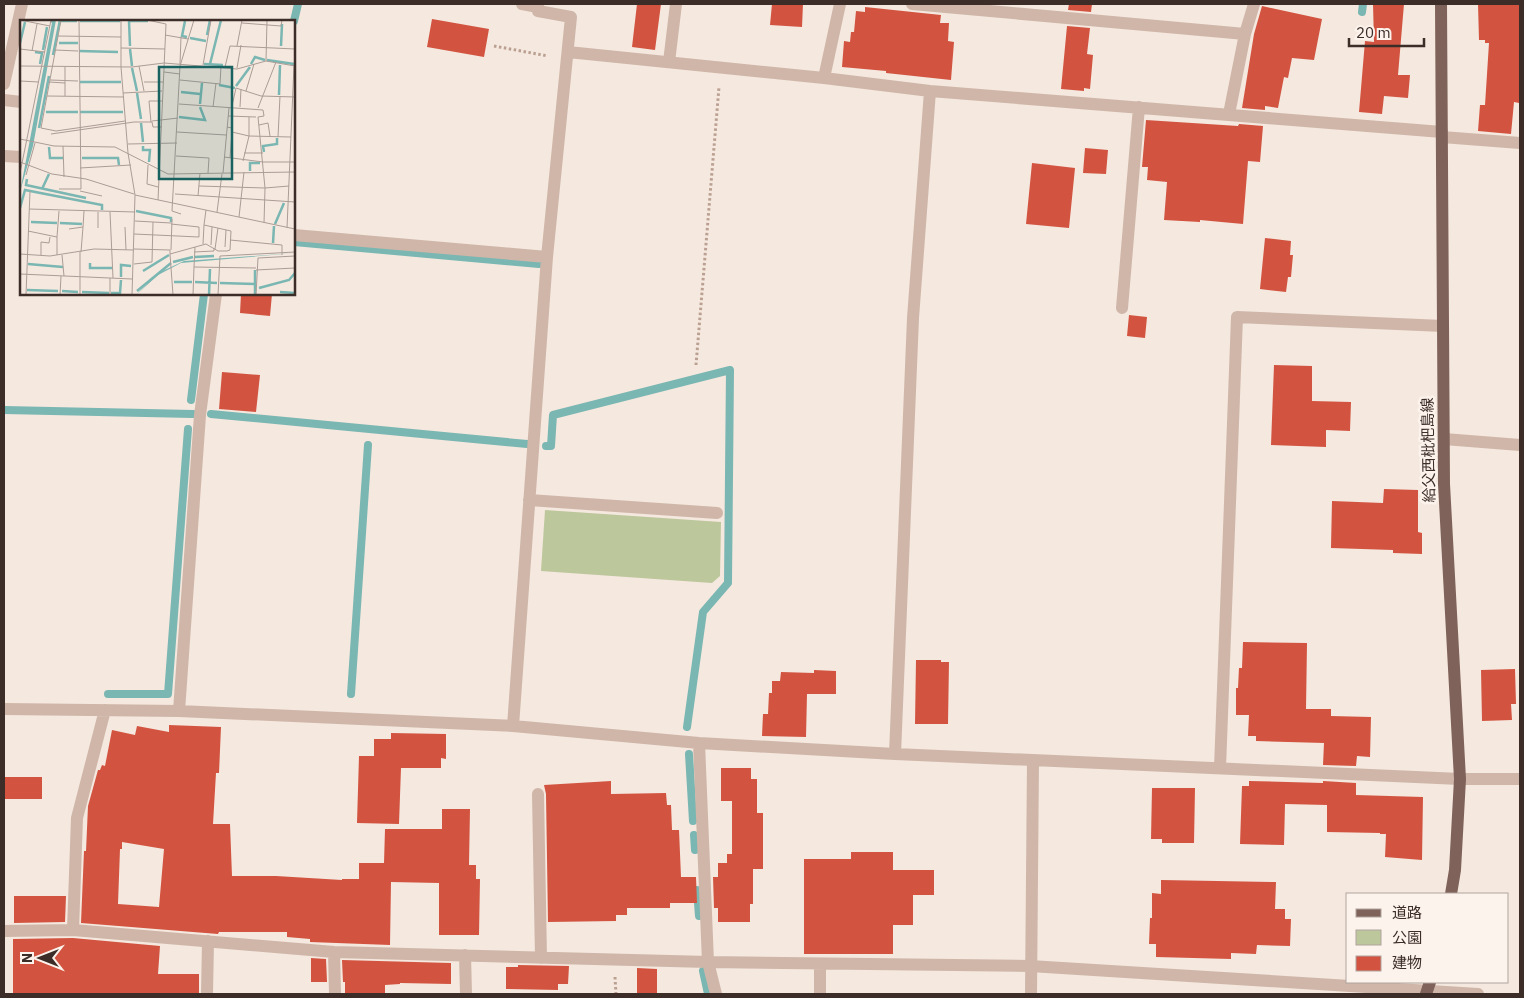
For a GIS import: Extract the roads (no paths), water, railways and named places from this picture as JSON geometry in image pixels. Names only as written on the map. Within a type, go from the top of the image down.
[{"type":"main road","name":"給父西枇杷島線","points":[[1441,4],[1444,484],[1460,779],[1455,870],[1451,893]]},
{"type":"street","points":[[4,84],[22,4]]},
{"type":"street","points":[[513,726],[547,257],[571,17],[538,11],[538,5],[522,4]]},
{"type":"street","points":[[669,62],[676,4]]},
{"type":"street","points":[[824,78],[840,4]]},
{"type":"street","points":[[912,4],[1245,34]]},
{"type":"street","points":[[1229,114],[1245,34],[1254,4]]},
{"type":"street","points":[[568,56],[669,62],[824,78],[930,92],[1229,114],[1520,143]]},
{"type":"street","points":[[895,754],[913,318],[930,92]]},
{"type":"street","points":[[4,100],[20,102]]},
{"type":"street","points":[[1122,308],[1139,108]]},
{"type":"street","points":[[4,156],[20,158]]},
{"type":"street","points":[[295,235],[547,257]]},
{"type":"street","points":[[179,711],[200,415],[216,295]]},
{"type":"street","points":[[1220,768],[1237,317],[1443,326]]},
{"type":"street","points":[[1444,440],[1520,445]]},
{"type":"street","points":[[529,500],[717,514]]},
{"type":"street","points":[[4,709],[179,711],[513,726],[699,744],[1460,779],[1520,779]]},
{"type":"street","points":[[72,930],[77,818],[105,710]]},
{"type":"street","points":[[699,744],[708,962],[716,994]]},
{"type":"street","points":[[1031,994],[1033,760]]},
{"type":"street","points":[[538,794],[541,958]]},
{"type":"street","points":[[4,931],[72,930],[334,952],[708,962],[1030,966],[1428,989],[1478,994]]},
{"type":"street","points":[[207,994],[208,941]]},
{"type":"street","points":[[334,952],[335,994]]},
{"type":"street","points":[[465,955],[466,994]]},
{"type":"street","points":[[820,964],[820,994]]},
{"type":"waterway","points":[[294,20],[298,4]]},
{"type":"waterway","points":[[1362,12],[1363,4]]},
{"type":"waterway","points":[[295,242],[539,264]]},
{"type":"waterway","points":[[191,400],[204,295]]},
{"type":"waterway","points":[[546,446],[551,446],[553,415],[730,370],[728,583],[703,612],[687,727]]},
{"type":"waterway","points":[[4,410],[193,414]]},
{"type":"waterway","points":[[211,414],[527,444]]},
{"type":"waterway","points":[[108,694],[168,694],[188,429]]},
{"type":"waterway","points":[[351,694],[368,445]]},
{"type":"waterway","points":[[689,754],[693,821]]},
{"type":"waterway","points":[[694,835],[695,850]]},
{"type":"waterway","points":[[697,890],[699,916]]},
{"type":"waterway","points":[[703,971],[708,994]]}]
